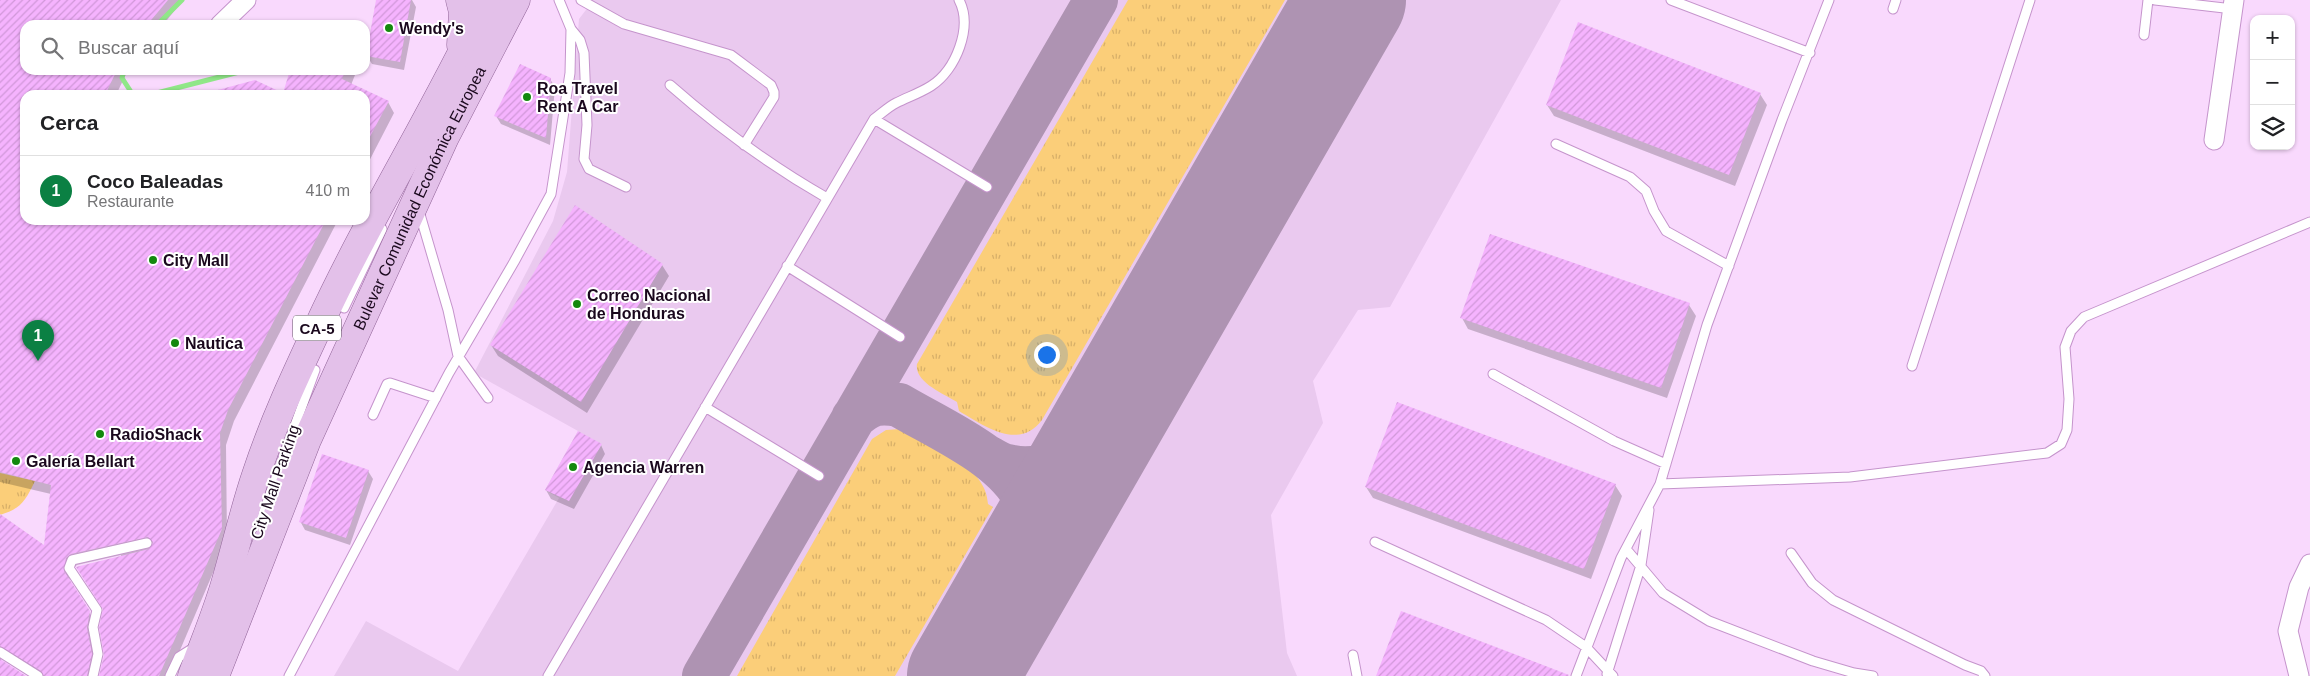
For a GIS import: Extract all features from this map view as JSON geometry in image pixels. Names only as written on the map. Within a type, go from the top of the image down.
[{"type":"main road","points":[[459,60],[463,12],[460,0]]},
{"type":"main road","name":"Bulevar Comunidad Económica Europea","points":[[370,222],[459,60],[488,0]]},
{"type":"main road","name":"Bulevar Comunidad Económica Europea","points":[[216,676],[307,440],[416,200],[438,143],[516,0]]},
{"type":"main road","name":"Bulevar Comunidad Económica Europea","points":[[192,676],[224,586],[256,474],[274,426],[319,324],[368,225]]},
{"type":"street","points":[[225,20],[246,0]]},
{"type":"street","points":[[2214,140],[2233,4]]},
{"type":"street","points":[[2298,676],[2288,631],[2299,587],[2310,564]]},
{"type":"lane","points":[[559,0],[571,29],[580,40],[584,53],[588,110],[584,159],[589,169],[626,187]]},
{"type":"lane","points":[[581,0],[624,24],[731,55],[771,85],[774,97],[744,145]]},
{"type":"lane","points":[[548,676],[874,119],[895,104],[932,86],[949,68],[962,41],[965,19],[959,0]]},
{"type":"lane","points":[[1671,0],[1810,53]]},
{"type":"lane","points":[[1576,676],[1626,549],[1660,484],[1707,325],[1782,120],[1810,53],[1829,0]]},
{"type":"lane","points":[[1912,366],[2030,0]]},
{"type":"lane","points":[[2144,35],[2148,0]]},
{"type":"lane","points":[[2155,0],[2233,4]]},
{"type":"lane","points":[[289,676],[458,356],[514,262],[551,194],[570,73],[571,29]]},
{"type":"lane","points":[[670,85],[782,173],[827,198]]},
{"type":"lane","points":[[874,119],[988,186]]},
{"type":"lane","points":[[1556,144],[1630,177],[1646,191],[1666,231],[1729,266]]},
{"type":"lane","points":[[416,200],[448,310],[458,356],[488,398]]},
{"type":"lane","points":[[344,308],[386,220]]},
{"type":"lane","points":[[1660,484],[1850,477],[2047,453],[2061,444],[2067,430],[2069,399],[2065,348],[2071,331],[2084,317],[2310,222]]},
{"type":"lane","points":[[787,266],[900,336]]},
{"type":"lane","name":"City Mall Parking","points":[[255,538],[315,370]]},
{"type":"lane","points":[[1492,374],[1614,441],[1666,464]]},
{"type":"lane","points":[[373,415],[387,384],[390,383],[436,398]]},
{"type":"lane","points":[[705,406],[819,476]]},
{"type":"lane","points":[[1609,674],[1641,565],[1650,505]]},
{"type":"lane","points":[[1375,542],[1546,620],[1586,647],[1609,674]]},
{"type":"lane","points":[[93,676],[98,654],[93,627],[97,610],[69,568],[69,564],[72,560],[147,543]]},
{"type":"lane","points":[[1626,549],[1663,593],[1709,621],[1813,661],[1854,673],[1873,676]]},
{"type":"lane","points":[[1791,554],[1812,583],[1832,600],[1965,666],[1981,671],[1985,676]]},
{"type":"lane","name":"City Mall Parking","points":[[246,597],[251,557]]},
{"type":"lane","points":[[170,676],[182,654],[204,642]]},
{"type":"lane","points":[[0,652],[38,676]]},
{"type":"lane","points":[[1353,655],[1358,676]]},
{"type":"shaded area","points":[[590,0],[1561,0],[1390,307],[1358,310],[1313,381],[1323,423],[1271,515],[1287,653],[1297,676],[334,676],[366,621],[458,671],[559,498],[545,490],[578,431],[474,373],[553,221],[567,172],[579,19],[592,2]]},
{"type":"green space","points":[[1128,0],[1285,0],[1042,420],[1033,429],[1023,434],[1001,433],[990,429],[959,411],[957,402],[925,382],[917,370],[917,364]]},
{"type":"green space","points":[[900,429],[911,432],[934,445],[970,470],[986,491],[988,504],[993,507],[895,676],[737,676],[872,439],[886,430]]},
{"type":"green space","points":[[0,473],[35,481],[22,503],[13,510],[0,515]]},
{"type":"building","name":"City Mall","points":[[0,0],[168,0],[151,20],[20,20],[20,75],[115,75],[107,90],[20,90],[20,225],[323,225],[228,410],[220,433],[222,529],[159,676],[99,676],[104,655],[99,627],[103,609],[76,567],[149,549],[153,542],[148,537],[71,554],[66,558],[64,571],[90,611],[87,628],[92,654],[87,676],[44,676],[41,671],[0,646],[0,514],[44,545],[51,485],[0,472]]},
{"type":"building","name":"Wendy's","points":[[376,0],[411,0],[400,62],[370,57],[370,34]]},
{"type":"building","points":[[1578,22],[1761,93],[1729,175],[1546,105]]},
{"type":"building","name":"Roa Travel Rent A Car","points":[[520,64],[551,78],[546,138],[494,116]]},
{"type":"building","points":[[288,75],[344,75],[342,79],[366,90],[284,90]]},
{"type":"building","points":[[255,80],[277,90],[218,90]]},
{"type":"building","points":[[370,92],[389,101],[370,137]]},
{"type":"building","name":"Correo Nacional de Honduras","points":[[575,205],[663,264],[581,402],[490,345]]},
{"type":"building","points":[[1490,234],[1690,303],[1661,388],[1460,318]]},
{"type":"building","points":[[1397,402],[1616,484],[1584,569],[1365,487]]},
{"type":"building","name":"Agencia Warren","points":[[578,431],[602,444],[569,501],[545,490]]},
{"type":"building","points":[[322,454],[369,470],[346,538],[299,522]]},
{"type":"building","points":[[1401,611],[1569,675],[1376,676]]},
{"type":"building","points":[[0,659],[26,676],[0,676]]},
{"type":"waterway","points":[[162,20],[182,0]]},
{"type":"waterway","points":[[123,75],[122,78],[130,90]]},
{"type":"waterway","points":[[169,90],[227,75]]},
{"type":"taxiway","points":[[704,676],[1096,0]]},
{"type":"taxiway","points":[[853,418],[864,409],[874,405],[885,403],[899,405],[953,435],[990,459],[1019,488],[1028,505],[1032,526],[1027,562]]},
{"type":"taxiway","points":[[986,456],[1005,465],[1034,468],[1069,456],[1101,434]]},
{"type":"runway","points":[[962,676],[1351,0]]},
{"type":"place","name":"Wendy's","points":[[389,28]]},
{"type":"place","name":"Roa Travel Rent A Car","points":[[527,97]]},
{"type":"place","name":"City Mall","points":[[153,260]]},
{"type":"place","name":"Correo Nacional de Honduras","points":[[577,304]]},
{"type":"place","name":"Nautica","points":[[175,343]]},
{"type":"place","name":"Coco Baleadas","points":[[38,361]]},
{"type":"place","name":"RadioShack","points":[[100,434]]},
{"type":"place","name":"Galería Bellart","points":[[16,461]]},
{"type":"place","name":"Agencia Warren","points":[[573,467]]}]
